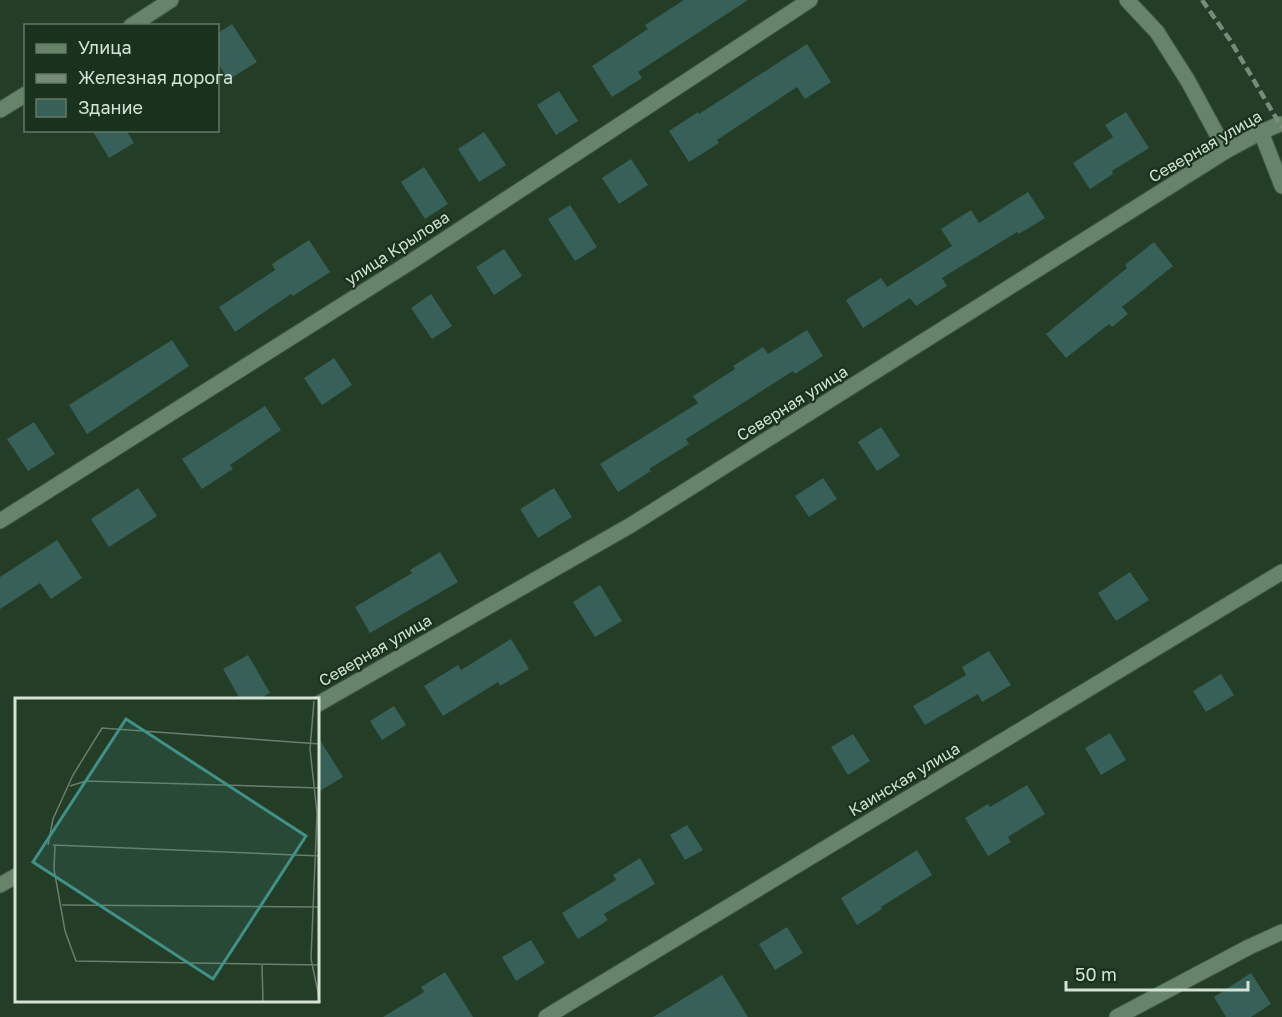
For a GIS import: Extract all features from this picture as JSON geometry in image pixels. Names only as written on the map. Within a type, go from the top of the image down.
[{"type":"street","points":[[134,24],[171,0]]},
{"type":"street","name":"улица Крылова","points":[[0,521],[409,263],[810,0]]},
{"type":"street","points":[[1127,0],[1157,32],[1188,81],[1226,151]]},
{"type":"street","points":[[0,110],[24,95]]},
{"type":"street","name":"Северная улица","points":[[320,703],[632,525],[1226,151],[1280,124]]},
{"type":"street","points":[[1261,132],[1282,186]]},
{"type":"street","name":"Каинская улица","points":[[546,1017],[1282,572]]},
{"type":"street","points":[[0,885],[15,877]]},
{"type":"street","points":[[1118,1017],[1249,947],[1282,932]]},
{"type":"building","points":[[684,0],[748,0],[638,72],[642,78],[612,97],[592,66],[648,29],[645,25]]},
{"type":"building","points":[[232,24],[257,62],[228,80],[219,65],[219,32]]},
{"type":"building","points":[[807,44],[831,82],[805,99],[797,87],[717,140],[719,143],[689,162],[669,131]]},
{"type":"building","points":[[559,91],[578,121],[556,135],[537,105]]},
{"type":"building","points":[[1126,112],[1149,148],[1112,171],[1113,174],[1090,189],[1073,163],[1113,137],[1105,125]]},
{"type":"building","points":[[93,132],[127,132],[134,143],[109,158]]},
{"type":"building","points":[[484,132],[506,165],[479,182],[458,149]]},
{"type":"building","points":[[631,159],[648,185],[619,204],[602,178]]},
{"type":"building","points":[[424,167],[448,204],[425,219],[401,182]]},
{"type":"building","points":[[1028,192],[1045,218],[1019,234],[1017,232],[942,278],[947,286],[916,306],[910,298],[863,328],[846,300],[881,278],[887,287],[952,246],[941,229],[971,210],[979,223]]},
{"type":"building","points":[[570,205],[597,247],[575,261],[548,219]]},
{"type":"building","points":[[309,240],[330,272],[293,296],[291,294],[235,332],[219,307],[275,270],[272,264]]},
{"type":"building","points":[[1154,242],[1173,266],[1122,307],[1128,314],[1112,327],[1109,324],[1066,358],[1046,334],[1127,268],[1125,265]]},
{"type":"building","points":[[504,249],[522,276],[494,295],[476,267]]},
{"type":"building","points":[[431,294],[452,326],[432,339],[411,308]]},
{"type":"building","points":[[807,330],[823,356],[795,374],[793,371],[686,439],[689,444],[618,492],[600,464],[698,403],[693,396],[735,369],[733,366],[763,347],[768,354]]},
{"type":"building","points":[[172,340],[189,366],[87,434],[69,405]]},
{"type":"building","points":[[334,358],[352,385],[322,405],[304,378]]},
{"type":"building","points":[[265,406],[281,430],[230,465],[233,469],[202,489],[182,459]]},
{"type":"building","points":[[34,422],[55,454],[28,471],[7,439]]},
{"type":"building","points":[[881,427],[900,456],[877,471],[858,442]]},
{"type":"building","points":[[823,478],[837,499],[809,517],[795,496]]},
{"type":"building","points":[[138,488],[157,516],[109,547],[91,519]]},
{"type":"building","points":[[554,488],[572,517],[538,538],[520,509]]},
{"type":"building","points":[[57,540],[82,578],[51,599],[40,583],[0,609],[0,577]]},
{"type":"building","points":[[440,552],[458,582],[370,633],[355,607],[412,573],[410,570]]},
{"type":"building","points":[[1130,572],[1149,600],[1116,621],[1098,593]]},
{"type":"building","points":[[600,585],[622,621],[595,637],[573,602]]},
{"type":"building","points":[[511,639],[529,669],[500,686],[498,682],[443,716],[424,686],[458,665],[461,670]]},
{"type":"building","points":[[989,651],[1011,685],[982,702],[978,694],[925,725],[913,706],[966,675],[962,667]]},
{"type":"building","points":[[248,655],[270,693],[261,698],[239,698],[223,669]]},
{"type":"building","points":[[1221,674],[1234,695],[1206,712],[1193,691]]},
{"type":"building","points":[[394,706],[406,725],[382,740],[370,721]]},
{"type":"building","points":[[1110,733],[1126,760],[1101,775],[1085,748]]},
{"type":"building","points":[[853,734],[870,761],[848,775],[831,747]]},
{"type":"building","points":[[320,740],[343,777],[320,791]]},
{"type":"building","points":[[1027,785],[1045,814],[1008,837],[1011,842],[988,856],[965,818],[988,804],[990,807]]},
{"type":"building","points":[[687,825],[703,850],[685,860],[670,835]]},
{"type":"building","points":[[917,850],[932,875],[857,925],[841,898]]},
{"type":"building","points":[[640,858],[655,884],[604,914],[608,920],[578,939],[562,913],[616,880],[613,875]]},
{"type":"building","points":[[787,927],[803,953],[775,970],[759,944]]},
{"type":"building","points":[[531,940],[545,963],[516,981],[502,957]]},
{"type":"building","points":[[445,972],[473,1017],[383,1017],[424,992],[421,987]]},
{"type":"building","points":[[1251,973],[1271,1004],[1251,1017],[1226,1017],[1214,997]]},
{"type":"building","points":[[722,975],[748,1017],[653,1017]]},
{"type":"railway","points":[[1202,0],[1230,40],[1282,128]]}]
